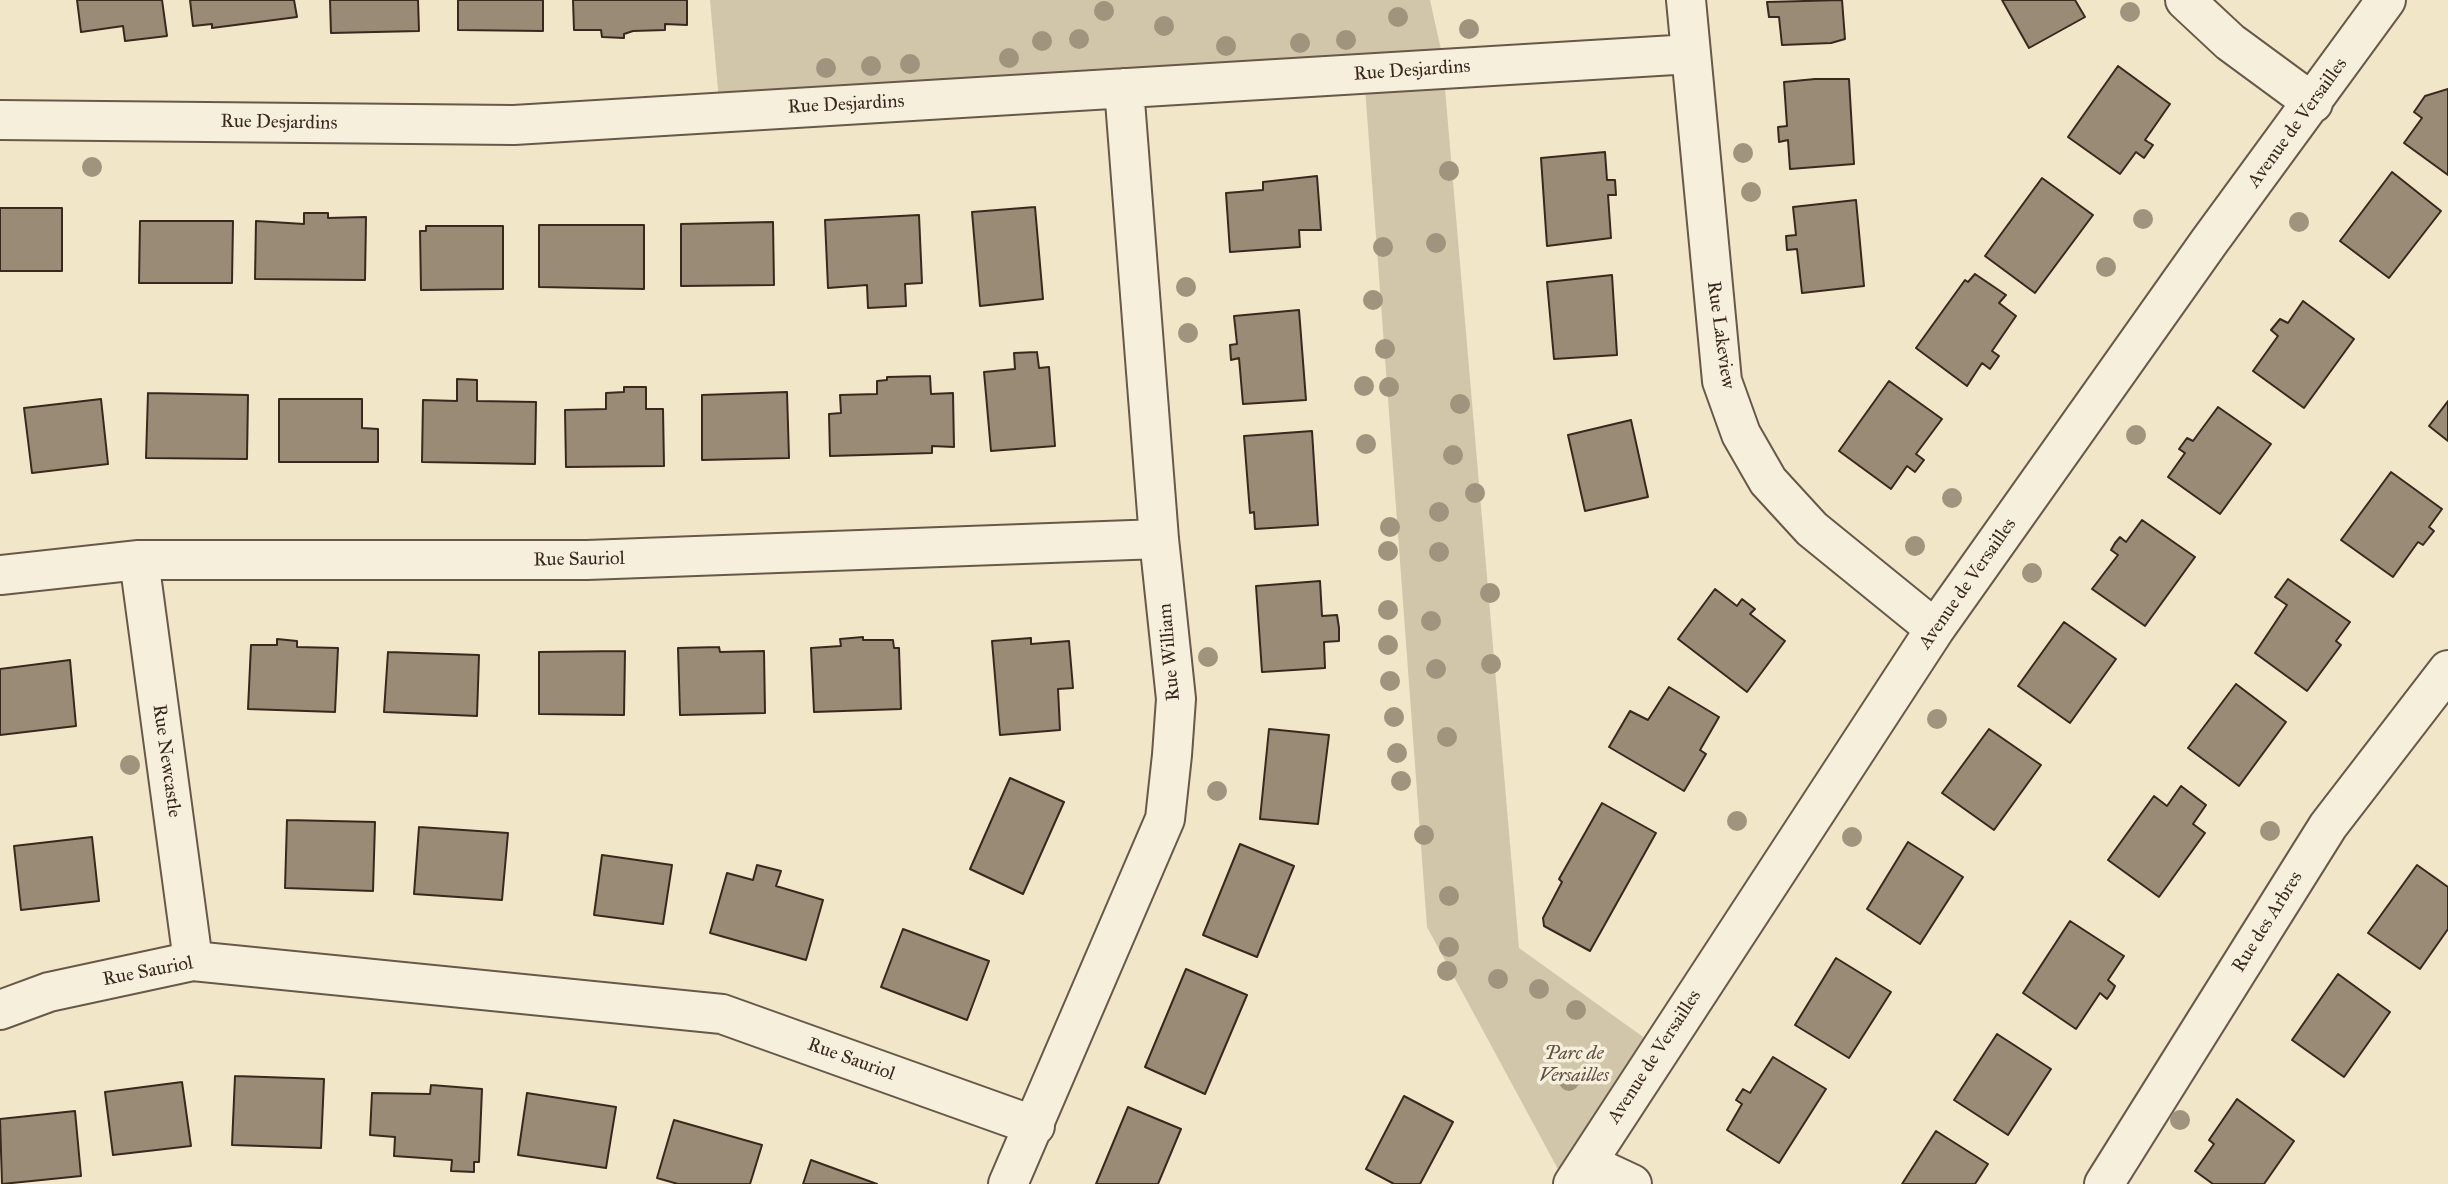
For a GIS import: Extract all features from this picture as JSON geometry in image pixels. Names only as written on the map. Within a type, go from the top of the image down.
[{"type":"street","name":"Rue Lakeview","points":[[1686,0],[1723,381],[1741,435],[1768,481],[1812,530],[1935,629]]},
{"type":"street","points":[[2185,0],[2230,42],[2313,103]]},
{"type":"street","name":"Avenue de Versailles","points":[[1580,1173],[1935,629],[2209,242],[2386,0]]},
{"type":"street","name":"Rue Desjardins","points":[[0,120],[514,125],[1690,54]]},
{"type":"street","name":"Rue William","points":[[1008,1184],[1166,819],[1176,699],[1159,540],[1124,88]]},
{"type":"street","name":"Rue Sauriol","points":[[0,576],[139,561],[587,560],[1159,540]]},
{"type":"street","name":"Rue Newcastle","points":[[139,561],[193,961]]},
{"type":"street","name":"Rue des Arbres","points":[[2104,1184],[2328,826],[2448,670]]},
{"type":"street","name":"Rue Sauriol","points":[[0,1010],[49,992],[193,961],[722,1014],[1035,1126]]},
{"type":"street","points":[[1580,1173],[1632,1184]]},
{"type":"green space","name":"Parc de Versailles","points":[[710,0],[1430,0],[1442,54],[1519,948],[1660,1049],[1566,1184],[1427,927],[1364,74],[720,112]]},
{"type":"building","points":[[77,0],[162,0],[167,36],[125,41],[123,26],[81,32]]},
{"type":"building","points":[[190,0],[294,0],[297,17],[212,28],[212,24],[193,26]]},
{"type":"building","points":[[330,0],[418,0],[419,31],[331,33]]},
{"type":"building","points":[[458,0],[543,0],[543,31],[458,30]]},
{"type":"building","points":[[573,0],[687,0],[687,25],[665,24],[665,30],[633,31],[624,34],[624,38],[602,37],[601,30],[574,30]]},
{"type":"building","points":[[1842,0],[1845,39],[1831,43],[1782,45],[1779,17],[1769,17],[1767,2]]},
{"type":"building","points":[[2002,0],[2075,0],[2085,17],[2029,48]]},
{"type":"building","points":[[2118,66],[2170,104],[2145,140],[2153,145],[2144,158],[2136,152],[2120,174],[2068,137]]},
{"type":"building","points":[[1849,79],[1854,164],[1790,169],[1788,140],[1779,142],[1778,127],[1787,126],[1784,82]]},
{"type":"building","points":[[2448,89],[2448,175],[2404,143],[2422,118],[2414,112],[2425,96]]},
{"type":"building","points":[[1605,152],[1607,180],[1615,180],[1616,195],[1608,195],[1611,238],[1547,246],[1541,158]]},
{"type":"building","points":[[2392,172],[2441,211],[2389,278],[2340,241]]},
{"type":"building","points":[[1317,176],[1321,230],[1299,230],[1300,247],[1230,252],[1226,193],[1263,190],[1263,182]]},
{"type":"building","points":[[2042,178],[2093,215],[2035,293],[1985,256]]},
{"type":"building","points":[[1856,200],[1864,286],[1802,293],[1797,249],[1787,250],[1786,236],[1796,235],[1793,207]]},
{"type":"building","points":[[1035,207],[1043,299],[980,306],[972,212]]},
{"type":"building","points":[[0,208],[62,208],[62,271],[0,271]]},
{"type":"building","points":[[304,213],[328,213],[328,218],[366,217],[365,280],[255,279],[256,221],[304,224]]},
{"type":"building","points":[[919,215],[922,283],[905,284],[906,306],[868,308],[867,285],[828,288],[825,220]]},
{"type":"building","points":[[140,221],[233,221],[232,283],[139,283]]},
{"type":"building","points":[[773,222],[774,285],[681,286],[681,224]]},
{"type":"building","points":[[539,225],[644,225],[644,289],[539,287]]},
{"type":"building","points":[[426,226],[503,226],[503,289],[421,290],[420,231],[426,231]]},
{"type":"building","points":[[1975,274],[2006,295],[1999,303],[2016,316],[1992,351],[1999,356],[1990,369],[1982,363],[1967,386],[1916,348],[1965,280],[1968,282]]},
{"type":"building","points":[[1612,275],[1617,355],[1554,359],[1547,282]]},
{"type":"building","points":[[2303,301],[2354,339],[2304,408],[2253,371],[2278,336],[2271,330],[2280,319],[2288,323]]},
{"type":"building","points":[[1299,310],[1306,400],[1243,404],[1239,358],[1231,360],[1230,345],[1237,344],[1234,316]]},
{"type":"building","points":[[1037,352],[1039,368],[1049,367],[1055,446],[991,451],[984,372],[1015,369],[1014,353]]},
{"type":"building","points":[[930,376],[931,394],[953,393],[954,447],[932,446],[932,453],[830,456],[829,414],[841,413],[840,395],[877,394],[877,381],[887,380],[887,377]]},
{"type":"building","points":[[457,379],[477,380],[477,401],[536,402],[535,464],[422,462],[423,400],[457,401]]},
{"type":"building","points":[[1889,381],[1942,419],[1916,454],[1924,460],[1915,472],[1907,466],[1891,489],[1839,451]]},
{"type":"building","points":[[624,387],[646,387],[646,409],[663,409],[664,466],[566,467],[565,410],[606,409],[606,393],[624,392]]},
{"type":"building","points":[[787,392],[789,458],[702,460],[702,395]]},
{"type":"building","points":[[148,393],[248,395],[247,459],[146,458]]},
{"type":"building","points":[[101,399],[108,464],[32,473],[24,408]]},
{"type":"building","points":[[279,399],[362,399],[362,428],[378,429],[378,462],[279,462]]},
{"type":"building","points":[[2448,401],[2448,441],[2429,426]]},
{"type":"building","points":[[2218,407],[2271,444],[2220,514],[2168,477],[2185,453],[2179,449],[2187,438],[2193,441]]},
{"type":"building","points":[[1631,420],[1648,497],[1585,511],[1568,435]]},
{"type":"building","points":[[1312,431],[1318,525],[1255,529],[1254,512],[1250,513],[1244,436]]},
{"type":"building","points":[[2391,472],[2442,509],[2429,527],[2434,531],[2423,545],[2418,542],[2393,577],[2341,540]]},
{"type":"building","points":[[2142,520],[2195,557],[2145,626],[2092,589],[2118,555],[2111,550],[2115,543],[2120,537],[2126,542]]},
{"type":"building","points":[[2288,579],[2350,622],[2336,641],[2341,645],[2307,691],[2255,653],[2287,605],[2275,597]]},
{"type":"building","points":[[1320,581],[1322,616],[1337,615],[1339,628],[1339,641],[1324,642],[1325,668],[1262,672],[1256,586]]},
{"type":"building","points":[[1715,589],[1737,606],[1742,599],[1755,609],[1750,614],[1785,641],[1747,692],[1678,639]]},
{"type":"building","points":[[2064,622],[2116,659],[2070,723],[2018,686]]},
{"type":"building","points":[[863,637],[863,640],[893,640],[894,648],[899,648],[901,709],[814,712],[811,648],[841,646],[840,639]]},
{"type":"building","points":[[1031,638],[1031,644],[1069,641],[1073,688],[1058,689],[1060,730],[1000,735],[992,641]]},
{"type":"building","points":[[277,639],[297,641],[297,647],[338,648],[335,712],[248,709],[251,645],[277,645]]},
{"type":"building","points":[[719,647],[720,652],[764,651],[765,713],[680,715],[678,648]]},
{"type":"building","points":[[625,651],[624,715],[539,714],[539,652]]},
{"type":"building","points":[[388,652],[479,655],[477,716],[384,712]]},
{"type":"building","points":[[70,660],[76,726],[0,735],[0,669]]},
{"type":"building","points":[[2236,684],[2286,722],[2239,786],[2188,748]]},
{"type":"building","points":[[1669,687],[1719,717],[1700,750],[1706,754],[1684,791],[1609,747],[1630,711],[1648,720]]},
{"type":"building","points":[[1269,729],[1329,735],[1318,824],[1260,819]]},
{"type":"building","points":[[1989,729],[2041,765],[1994,830],[1942,793]]},
{"type":"building","points":[[1010,778],[1064,802],[1023,894],[970,869]]},
{"type":"building","points":[[2181,786],[2206,805],[2193,824],[2205,833],[2159,897],[2108,860],[2154,796],[2167,806]]},
{"type":"building","points":[[1602,803],[1656,833],[1590,951],[1544,926],[1543,918],[1562,882],[1559,879]]},
{"type":"building","points":[[287,820],[375,822],[373,891],[285,888]]},
{"type":"building","points":[[419,827],[508,833],[502,900],[414,894]]},
{"type":"building","points":[[92,837],[99,901],[21,910],[14,846]]},
{"type":"building","points":[[1908,842],[1963,877],[1920,944],[1867,909]]},
{"type":"building","points":[[1240,844],[1294,866],[1257,957],[1203,935]]},
{"type":"building","points":[[602,855],[672,865],[663,924],[594,915]]},
{"type":"building","points":[[757,865],[781,871],[776,886],[823,900],[806,960],[710,933],[727,873],[753,880]]},
{"type":"building","points":[[2417,865],[2448,887],[2448,929],[2420,969],[2368,933]]},
{"type":"building","points":[[2070,921],[2124,956],[2108,980],[2115,986],[2112,992],[2107,999],[2100,993],[2076,1029],[2023,993]]},
{"type":"building","points":[[903,929],[989,961],[967,1020],[881,987]]},
{"type":"building","points":[[1836,958],[1891,992],[1849,1058],[1795,1025]]},
{"type":"building","points":[[1186,969],[1247,995],[1205,1094],[1145,1067]]},
{"type":"building","points":[[2338,974],[2390,1012],[2344,1077],[2292,1040]]},
{"type":"building","points":[[1997,1034],[2051,1069],[2008,1135],[1954,1100]]},
{"type":"building","points":[[1773,1057],[1826,1089],[1779,1163],[1727,1130],[1742,1104],[1736,1100],[1743,1089],[1750,1093]]},
{"type":"building","points":[[235,1076],[324,1079],[321,1148],[232,1145]]},
{"type":"building","points":[[182,1082],[191,1146],[113,1155],[105,1092]]},
{"type":"building","points":[[431,1085],[482,1089],[479,1162],[474,1162],[474,1172],[451,1171],[452,1160],[394,1156],[395,1137],[370,1135],[372,1093],[430,1094]]},
{"type":"building","points":[[527,1093],[616,1107],[606,1168],[518,1155]]},
{"type":"building","points":[[1404,1096],[1453,1122],[1420,1184],[1394,1184],[1366,1169]]},
{"type":"building","points":[[2237,1099],[2294,1141],[2264,1184],[2213,1184],[2195,1171],[2214,1144],[2209,1140]]},
{"type":"building","points":[[1128,1107],[1181,1129],[1158,1184],[1096,1184]]},
{"type":"building","points":[[75,1111],[81,1176],[2,1184],[0,1119]]},
{"type":"building","points":[[674,1120],[762,1145],[750,1184],[678,1184],[657,1178]]},
{"type":"building","points":[[1936,1131],[1988,1164],[1975,1184],[1902,1184]]},
{"type":"building","points":[[811,1160],[877,1184],[803,1184]]}]
